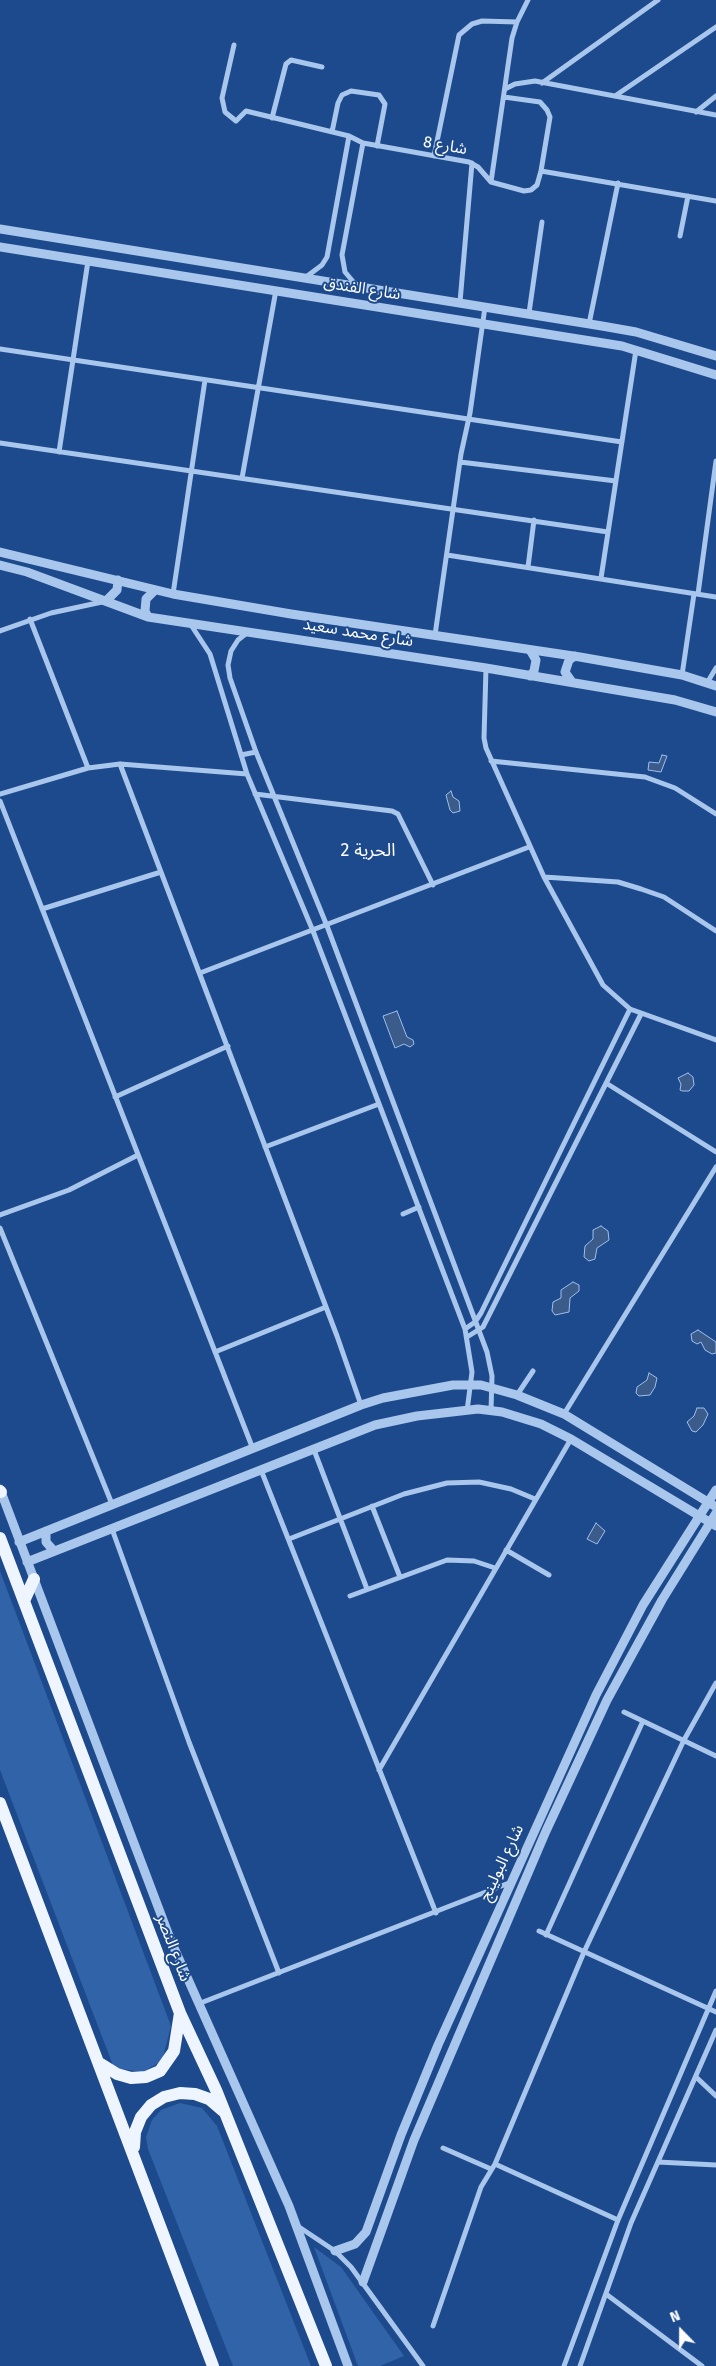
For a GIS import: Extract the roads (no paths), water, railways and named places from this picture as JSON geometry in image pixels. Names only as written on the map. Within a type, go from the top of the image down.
[{"type":"main road","name":"شارع النصر","points":[[0,1538],[180,2013],[226,2115],[326,2366]]},
{"type":"main road","points":[[24,1601],[34,1579]]},
{"type":"main road","points":[[0,1803],[101,2064],[213,2366]]},
{"type":"main road","points":[[101,2064],[117,2074],[131,2078],[146,2077],[160,2071],[174,2051],[180,2013]]},
{"type":"main road","points":[[135,2156],[134,2140],[137,2124],[151,2105],[164,2097],[180,2093],[202,2096],[216,2104],[226,2115]]},
{"type":"street","points":[[504,97],[540,102],[550,117],[537,185],[531,190],[524,191],[491,182],[512,38],[517,22],[528,0]]},
{"type":"street","points":[[542,83],[658,0]]},
{"type":"street","points":[[434,156],[460,35],[472,24],[482,21],[517,22]]},
{"type":"street","points":[[615,96],[716,28]]},
{"type":"street","name":"شارع 8","points":[[234,45],[222,98],[225,112],[236,121],[246,111],[349,136],[363,144],[472,163],[491,182]]},
{"type":"street","points":[[272,118],[286,64],[291,60],[322,67]]},
{"type":"street","points":[[505,89],[525,81],[542,83],[716,116]]},
{"type":"street","points":[[332,132],[338,103],[342,95],[351,91],[380,95],[385,104],[377,146]]},
{"type":"street","points":[[696,112],[716,96]]},
{"type":"street","points":[[306,277],[322,265],[327,256],[349,136]]},
{"type":"street","points":[[357,285],[345,272],[342,255],[363,144]]},
{"type":"street","points":[[460,302],[472,163]]},
{"type":"street","points":[[540,171],[716,201]]},
{"type":"street","points":[[589,324],[618,183]]},
{"type":"street","points":[[680,236],[688,196]]},
{"type":"street","points":[[529,313],[542,222]]},
{"type":"street","name":"شارع الفندق","points":[[0,229],[529,313],[636,332],[716,356]]},
{"type":"street","points":[[23,250],[26,233]]},
{"type":"street","name":"شارع الفندق","points":[[0,247],[482,323],[636,350],[716,375]]},
{"type":"street","points":[[59,452],[88,261]]},
{"type":"street","points":[[242,478],[276,290]]},
{"type":"street","points":[[435,635],[460,462],[486,306]]},
{"type":"street","points":[[682,363],[688,347]]},
{"type":"street","points":[[0,349],[622,442]]},
{"type":"street","points":[[601,578],[636,350]]},
{"type":"street","points":[[173,594],[205,380]]},
{"type":"street","points":[[0,443],[608,532]]},
{"type":"street","points":[[682,675],[716,461]]},
{"type":"street","points":[[460,462],[616,481]]},
{"type":"street","points":[[528,567],[534,520]]},
{"type":"street","name":"شارع محمد سعيد","points":[[0,552],[173,594],[575,656],[682,675],[712,684]]},
{"type":"street","points":[[447,555],[716,596]]},
{"type":"street","name":"شارع محمد سعيد","points":[[0,565],[27,572],[148,616],[572,682],[675,700],[716,712]]},
{"type":"street","points":[[0,631],[30,619],[106,601],[115,595],[118,580]]},
{"type":"street","points":[[148,616],[145,611],[146,599],[155,590]]},
{"type":"street","points":[[30,619],[88,768]]},
{"type":"street","points":[[189,622],[201,637],[210,654],[247,774],[313,931],[465,1329],[471,1359],[471,1385],[467,1411]]},
{"type":"street","points":[[248,632],[238,640],[231,651],[228,672],[256,752],[327,926],[490,1364],[491,1411]]},
{"type":"street","points":[[530,650],[536,660],[534,671],[530,676]]},
{"type":"street","points":[[572,682],[566,672],[570,660],[575,656]]},
{"type":"street","points":[[486,668],[484,738],[491,761],[529,847],[603,985],[630,1009],[716,1040]]},
{"type":"street","points":[[712,684],[716,668]]},
{"type":"street","points":[[241,755],[256,752]]},
{"type":"street","points":[[491,761],[645,777],[676,788],[716,814]]},
{"type":"street","points":[[120,764],[266,1147],[361,1405]]},
{"type":"street","points":[[0,794],[88,768],[120,764],[247,774]]},
{"type":"street","points":[[255,794],[392,811],[398,814],[433,885]]},
{"type":"street","points":[[0,801],[253,1449]]},
{"type":"street","points":[[200,973],[327,926],[529,847]]},
{"type":"street","points":[[42,909],[161,872]]},
{"type":"street","points":[[544,877],[618,882],[641,889],[664,897],[716,932]]},
{"type":"street","points":[[465,1329],[475,1322],[630,1009]]},
{"type":"street","points":[[467,1338],[483,1327],[641,1014]]},
{"type":"street","points":[[115,1097],[228,1046]]},
{"type":"street","points":[[606,1084],[716,1152]]},
{"type":"street","points":[[266,1147],[379,1104]]},
{"type":"street","points":[[0,1215],[69,1190],[138,1155]]},
{"type":"street","points":[[553,1166],[563,1170]]},
{"type":"street","points":[[564,1414],[716,1167]]},
{"type":"street","points":[[403,1214],[419,1207]]},
{"type":"street","points":[[0,1228],[112,1504]]},
{"type":"street","points":[[215,1352],[326,1307]]},
{"type":"street","points":[[517,1395],[533,1372]]},
{"type":"street","points":[[20,1542],[361,1405],[414,1391],[471,1385],[492,1388],[517,1395],[564,1414],[716,1508]]},
{"type":"street","points":[[27,1562],[375,1425],[417,1416],[467,1411],[491,1411],[541,1424],[572,1439],[713,1524]]},
{"type":"street","points":[[380,1770],[535,1498],[572,1439]]},
{"type":"street","points":[[314,1450],[367,1589]]},
{"type":"street","points":[[261,1470],[436,1913]]},
{"type":"street","points":[[289,1539],[425,1487],[447,1483],[479,1482],[511,1489],[535,1498]]},
{"type":"street","name":"شارع البولينج","points":[[335,2251],[355,2244],[366,2232],[401,2135],[438,2045],[496,1911],[596,1695],[643,1605],[716,1490]]},
{"type":"street","points":[[0,1491],[171,1941],[197,2004],[260,2139],[296,2224],[348,2366]]},
{"type":"street","points":[[372,1506],[400,1577]]},
{"type":"street","name":"شارع البولينج","points":[[363,2282],[414,2140],[546,1831],[607,1700],[662,1600],[713,1524],[716,1513]]},
{"type":"street","points":[[112,1529],[189,1742],[279,1973]]},
{"type":"street","points":[[46,1531],[46,1542],[54,1551]]},
{"type":"street","points":[[506,1550],[549,1575]]},
{"type":"street","points":[[350,1596],[447,1560],[469,1560],[495,1568]]},
{"type":"street","points":[[434,2326],[480,2187],[493,2166],[584,1952],[684,1740],[716,1683]]},
{"type":"street","points":[[596,1695],[607,1700]]},
{"type":"street","points":[[624,1712],[716,1756]]},
{"type":"street","points":[[546,1935],[643,1721]]},
{"type":"street","points":[[197,2004],[436,1913],[509,1883]]},
{"type":"street","points":[[496,1911],[509,1918]]},
{"type":"street","points":[[539,1931],[716,2012]]},
{"type":"street","points":[[564,2366],[618,2220],[716,1991]]},
{"type":"street","points":[[580,2366],[631,2224],[716,2030]]},
{"type":"street","points":[[696,2077],[716,2096]]},
{"type":"street","points":[[443,2148],[493,2166],[618,2220]]},
{"type":"street","points":[[658,2162],[716,2165]]},
{"type":"street","points":[[296,2224],[335,2251],[363,2282],[423,2366]]},
{"type":"street","points":[[606,2294],[702,2366]]},
{"type":"district","name":"الحرية 2","points":[[368,851]]}]
